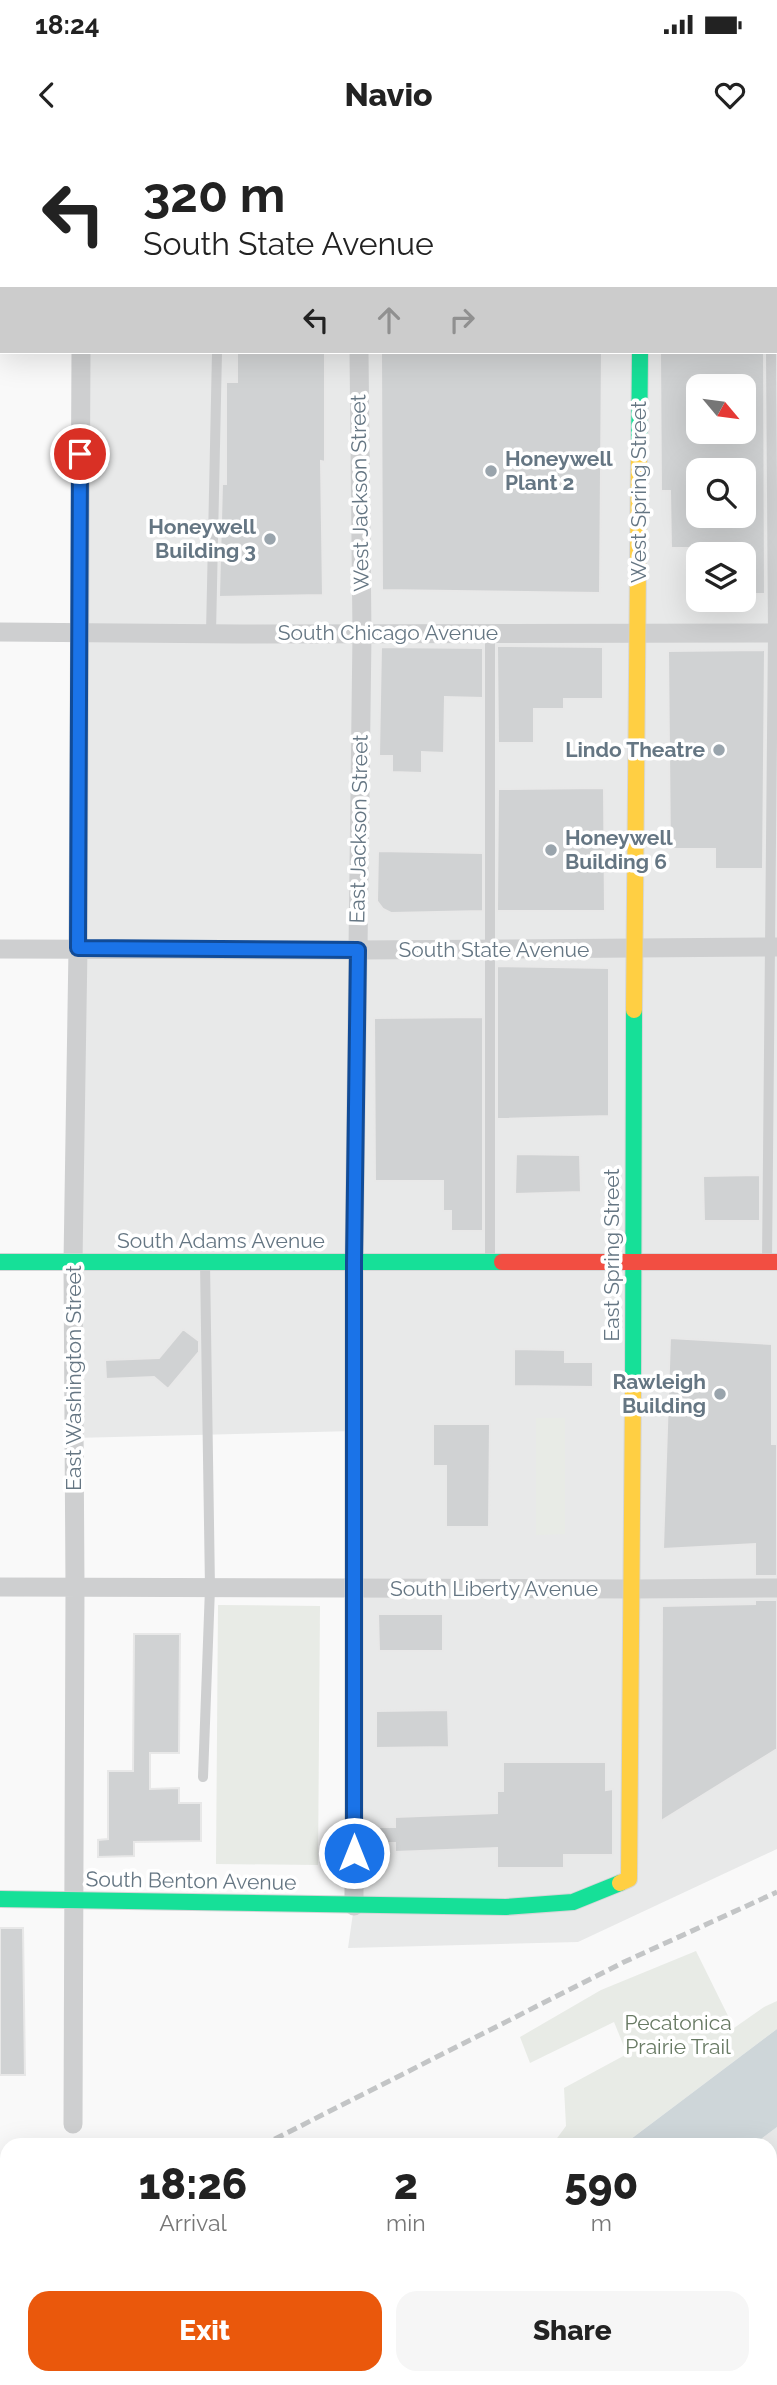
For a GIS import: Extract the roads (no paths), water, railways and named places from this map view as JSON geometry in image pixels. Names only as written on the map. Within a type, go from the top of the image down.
[{"type":"street","name":"East Washington Street","points":[[73,2124],[73,1262],[78,948],[81,354]]},
{"type":"street","name":"West Jackson Street","points":[[359,354],[362,634]]},
{"type":"street","name":"West Spring Street","points":[[638,631],[640,354]]},
{"type":"street","name":"East Spring Street","points":[[629,1879],[638,631]]},
{"type":"street","name":"South Chicago Avenue","points":[[0,632],[775,633]]},
{"type":"street","name":"East Jackson Street","points":[[354,1906],[354,1263],[362,634]]},
{"type":"street","name":"South State Avenue","points":[[0,949],[488,950],[774,947]]},
{"type":"street","name":"South Adams Avenue","points":[[0,1262],[772,1262]]},
{"type":"street","name":"South Liberty Avenue","points":[[0,1587],[777,1588]]},
{"type":"street","name":"South Benton Avenue","points":[[0,1899],[506,1907],[573,1902],[629,1879]]},
{"type":"lane","points":[[211,633],[217,354]]},
{"type":"lane","points":[[771,354],[775,633],[772,1262]]},
{"type":"lane","points":[[490,633],[490,1262]]},
{"type":"lane","points":[[203,1777],[210,1588],[205,1262]]},
{"type":"railway","points":[[277,2138],[624,1962],[777,1892]]},
{"type":"place","name":"Honeywell Plant 2","points":[[491,471]]},
{"type":"place","name":"Honeywell Building 3","points":[[270,539]]},
{"type":"place","name":"Lindo Theatre","points":[[719,750]]},
{"type":"place","name":"Honeywell Building 6","points":[[551,850]]},
{"type":"place","name":"Rawleigh Building","points":[[720,1394]]},
{"type":"park label","name":"Pecatonica Prairie Trail","points":[[678,2035]]}]
